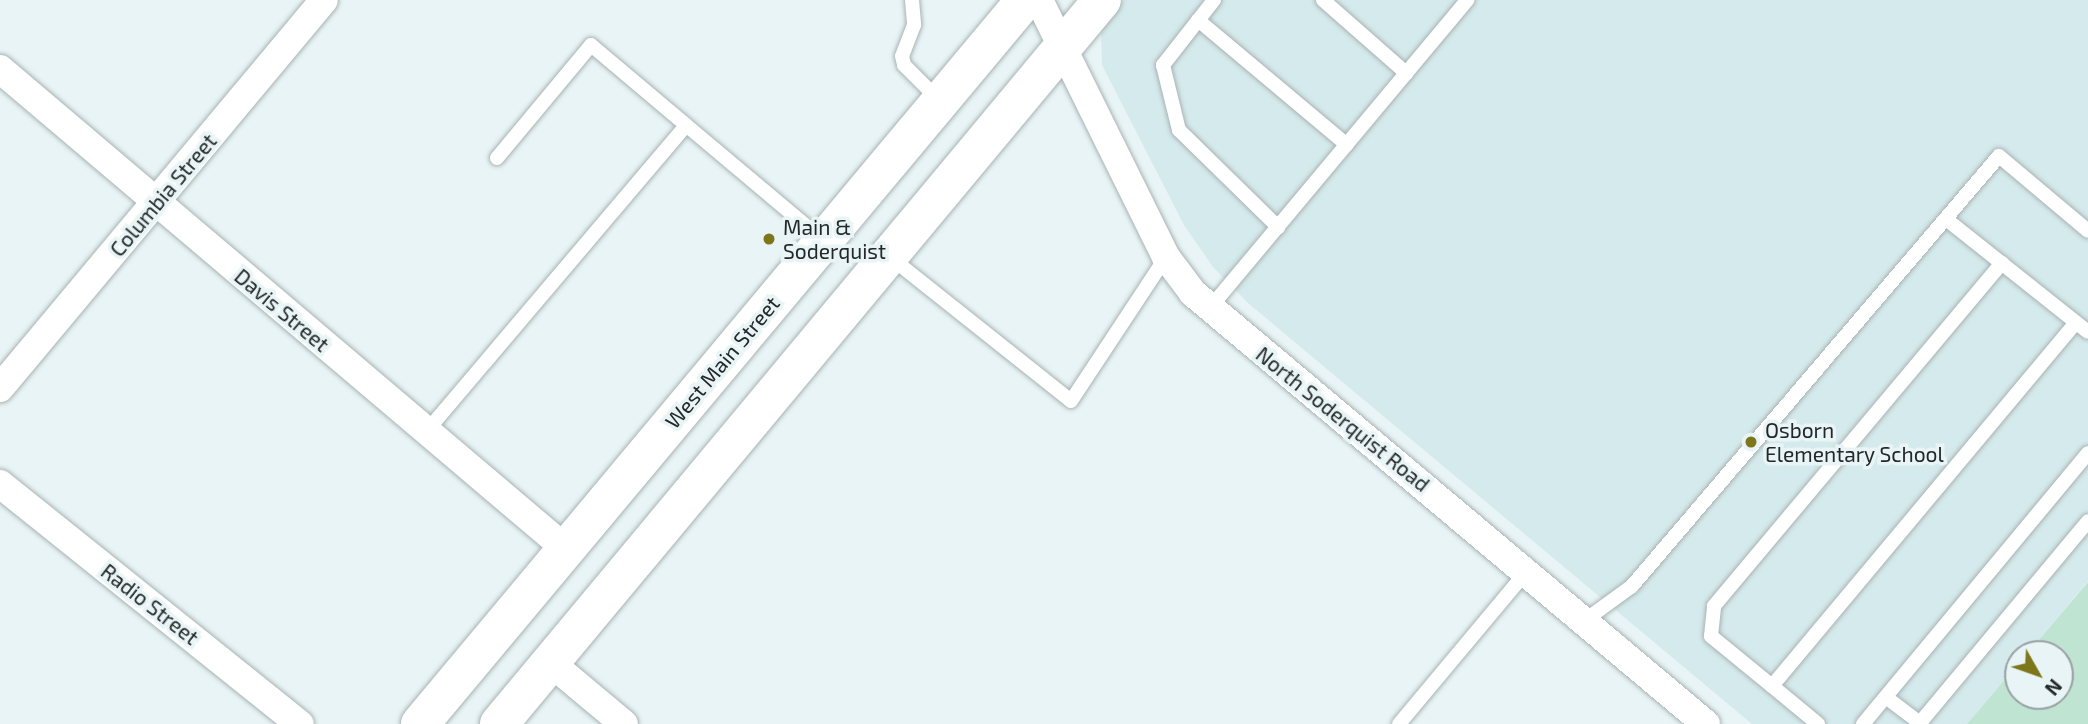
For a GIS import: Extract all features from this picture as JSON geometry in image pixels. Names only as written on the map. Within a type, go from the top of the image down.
[{"type":"main road","name":"West Main Street","points":[[420,724],[1025,0]]},
{"type":"main road","points":[[499,724],[1101,0]]},
{"type":"street","name":"Columbia Street","points":[[0,388],[324,0]]},
{"type":"street","name":"North Soderquist Road","points":[[1040,0],[1061,48],[1166,257],[1209,309],[1314,391],[1706,724]]},
{"type":"street","name":"Davis Street","points":[[0,69],[566,549]]},
{"type":"street","name":"Radio Street","points":[[0,484],[300,724]]},
{"type":"street","points":[[551,663],[624,724]]},
{"type":"lane","points":[[912,0],[914,25],[902,56],[904,65],[940,101]]},
{"type":"lane","points":[[1214,0],[1163,65],[1180,130],[1278,227]]},
{"type":"lane","points":[[1323,0],[1406,73]]},
{"type":"lane","points":[[1209,309],[1467,0]]},
{"type":"lane","points":[[1198,20],[1346,145]]},
{"type":"lane","points":[[497,159],[591,45],[823,240]]},
{"type":"lane","points":[[426,432],[686,125]]},
{"type":"lane","points":[[1584,621],[1632,586],[2000,156],[2088,231]]},
{"type":"lane","points":[[1772,686],[2082,328],[1946,219]]},
{"type":"lane","points":[[889,256],[1071,401],[1166,257]]},
{"type":"lane","points":[[1818,724],[1711,636],[1714,606],[2002,263]]},
{"type":"lane","points":[[1863,724],[2088,453]]},
{"type":"lane","points":[[1887,698],[1919,724],[2088,522]]},
{"type":"lane","points":[[1399,724],[1526,572]]},
{"type":"shaded area","name":"Osborn Elementary School","points":[[1124,0],[2088,0],[2088,581],[2039,640],[2004,640],[2004,680],[1967,724],[1752,724],[1248,303],[1213,267],[1184,225],[1102,65],[1101,30]]},
{"type":"green space","points":[[2088,582],[2088,724],[1967,724],[2004,680],[2004,710],[2074,710],[2074,640],[2039,640]]},
{"type":"place","name":"Main & Soderquist","points":[[769,239]]},
{"type":"place","name":"Osborn Elementary School","points":[[1751,442]]}]
